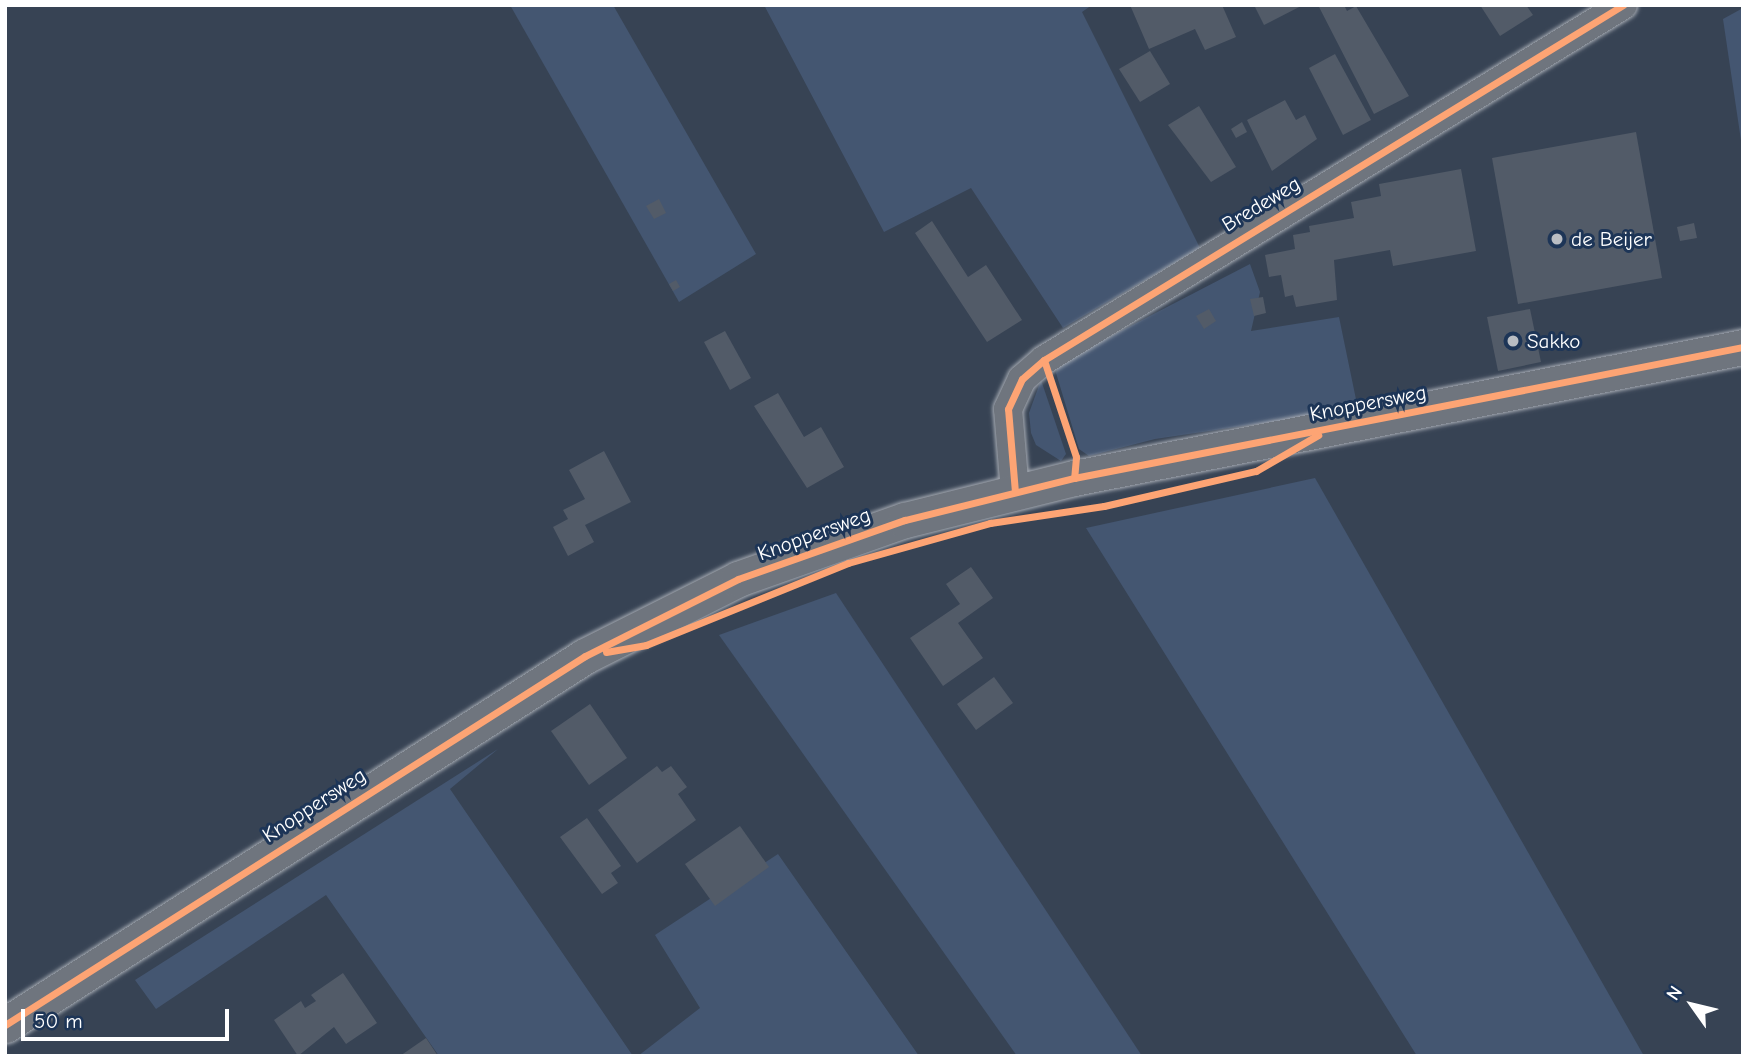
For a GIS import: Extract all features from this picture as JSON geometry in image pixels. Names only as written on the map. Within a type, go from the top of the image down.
[{"type":"main road","name":"Knoppersweg","points":[[5,1025],[585,656],[738,579],[905,520],[1015,492],[1743,347]]},
{"type":"street","name":"Bredeweg","points":[[1015,492],[1008,409],[1014,390],[1037,366],[1091,326],[1623,5]]},
{"type":"shaded area","points":[[510,5],[613,5],[756,254],[679,302]]},
{"type":"shaded area","points":[[764,5],[1092,5],[1082,12],[1200,248],[1063,328],[971,188],[884,232]]},
{"type":"shaded area","points":[[1743,8],[1743,154],[1723,19]]},
{"type":"shaded area","points":[[1250,264],[1260,292],[1251,331],[1339,317],[1358,409],[1155,439],[1089,456],[1079,449],[1056,373],[1059,363]]},
{"type":"shaded area","points":[[1041,380],[1066,454],[1061,461],[1036,445],[1031,433],[1029,413]]},
{"type":"shaded area","points":[[1315,478],[1644,1056],[1417,1056],[1086,528]]},
{"type":"shaded area","points":[[836,593],[1142,1056],[1017,1056],[719,635]]},
{"type":"shaded area","points":[[498,749],[450,789],[633,1056],[439,1056],[326,895],[156,1009],[135,980]]},
{"type":"shaded area","points":[[778,854],[919,1056],[638,1056],[700,1008],[655,935]]},
{"type":"building","points":[[1130,5],[1222,5],[1236,37],[1205,50],[1195,29],[1149,49]]},
{"type":"building","points":[[1254,5],[1303,5],[1264,25]]},
{"type":"building","points":[[1318,5],[1344,5],[1347,11],[1356,6],[1409,96],[1374,114]]},
{"type":"building","points":[[1480,5],[1526,5],[1533,15],[1500,36]]},
{"type":"building","points":[[1150,51],[1170,84],[1140,102],[1119,69]]},
{"type":"building","points":[[1335,54],[1371,120],[1343,135],[1309,68]]},
{"type":"building","points":[[1285,100],[1296,120],[1305,115],[1317,139],[1272,171],[1247,120]]},
{"type":"building","points":[[1199,106],[1236,167],[1211,182],[1168,125]]},
{"type":"building","points":[[1242,122],[1247,132],[1236,138],[1231,129]]},
{"type":"building","points":[[1636,132],[1662,278],[1518,304],[1492,158]]},
{"type":"building","points":[[1461,169],[1476,251],[1393,266],[1390,250],[1334,260],[1337,300],[1296,307],[1293,295],[1285,297],[1281,275],[1269,277],[1265,255],[1295,249],[1293,235],[1310,232],[1309,226],[1354,218],[1351,202],[1381,196],[1379,184]]},
{"type":"building","points":[[659,199],[666,213],[654,219],[646,206]]},
{"type":"building","points":[[932,221],[968,277],[986,265],[1022,320],[987,342],[915,233]]},
{"type":"building","points":[[1694,223],[1697,238],[1680,241],[1677,227]]},
{"type":"building","points":[[676,280],[680,287],[673,291],[669,284]]},
{"type":"building","points":[[1263,297],[1266,313],[1254,316],[1250,299]]},
{"type":"building","points":[[1209,309],[1216,321],[1204,329],[1196,316]]},
{"type":"building","points":[[1530,309],[1541,362],[1498,371],[1487,317]]},
{"type":"building","points":[[725,331],[751,378],[730,390],[704,342]]},
{"type":"building","points":[[778,393],[804,437],[821,427],[844,467],[807,488],[754,406]]},
{"type":"building","points":[[604,451],[631,502],[585,525],[594,542],[568,556],[553,527],[568,519],[563,510],[585,499],[569,470]]},
{"type":"building","points":[[971,567],[993,598],[958,623],[983,658],[943,686],[910,638],[960,604],[946,584]]},
{"type":"building","points":[[994,677],[1013,703],[976,730],[957,704]]},
{"type":"building","points":[[590,704],[627,758],[589,785],[551,731]]},
{"type":"building","points":[[657,766],[662,772],[671,766],[687,787],[678,794],[696,820],[637,863],[598,810]]},
{"type":"building","points":[[587,818],[621,866],[611,873],[618,883],[602,894],[560,837]]},
{"type":"building","points":[[740,826],[769,867],[715,906],[685,864]]},
{"type":"building","points":[[343,973],[377,1023],[346,1044],[334,1027],[298,1056],[274,1020],[301,1001],[305,1008],[316,1001],[311,995]]},
{"type":"building","points":[[426,1038],[438,1056],[400,1056]]},
{"type":"cycle path","points":[[1015,492],[1008,409],[1022,379],[1044,360],[1623,5]]},
{"type":"cycle path","points":[[5,1025],[585,656],[738,579],[905,520],[1074,478],[1743,347]]},
{"type":"cycle path","points":[[1044,360],[1076,457],[1074,478]]},
{"type":"cycle path","points":[[606,652],[646,645],[848,563],[990,523],[1104,506],[1256,471],[1318,435]]},
{"type":"place","name":"de Beijer","points":[[1557,239]]},
{"type":"place","name":"Sakko","points":[[1513,341]]}]
